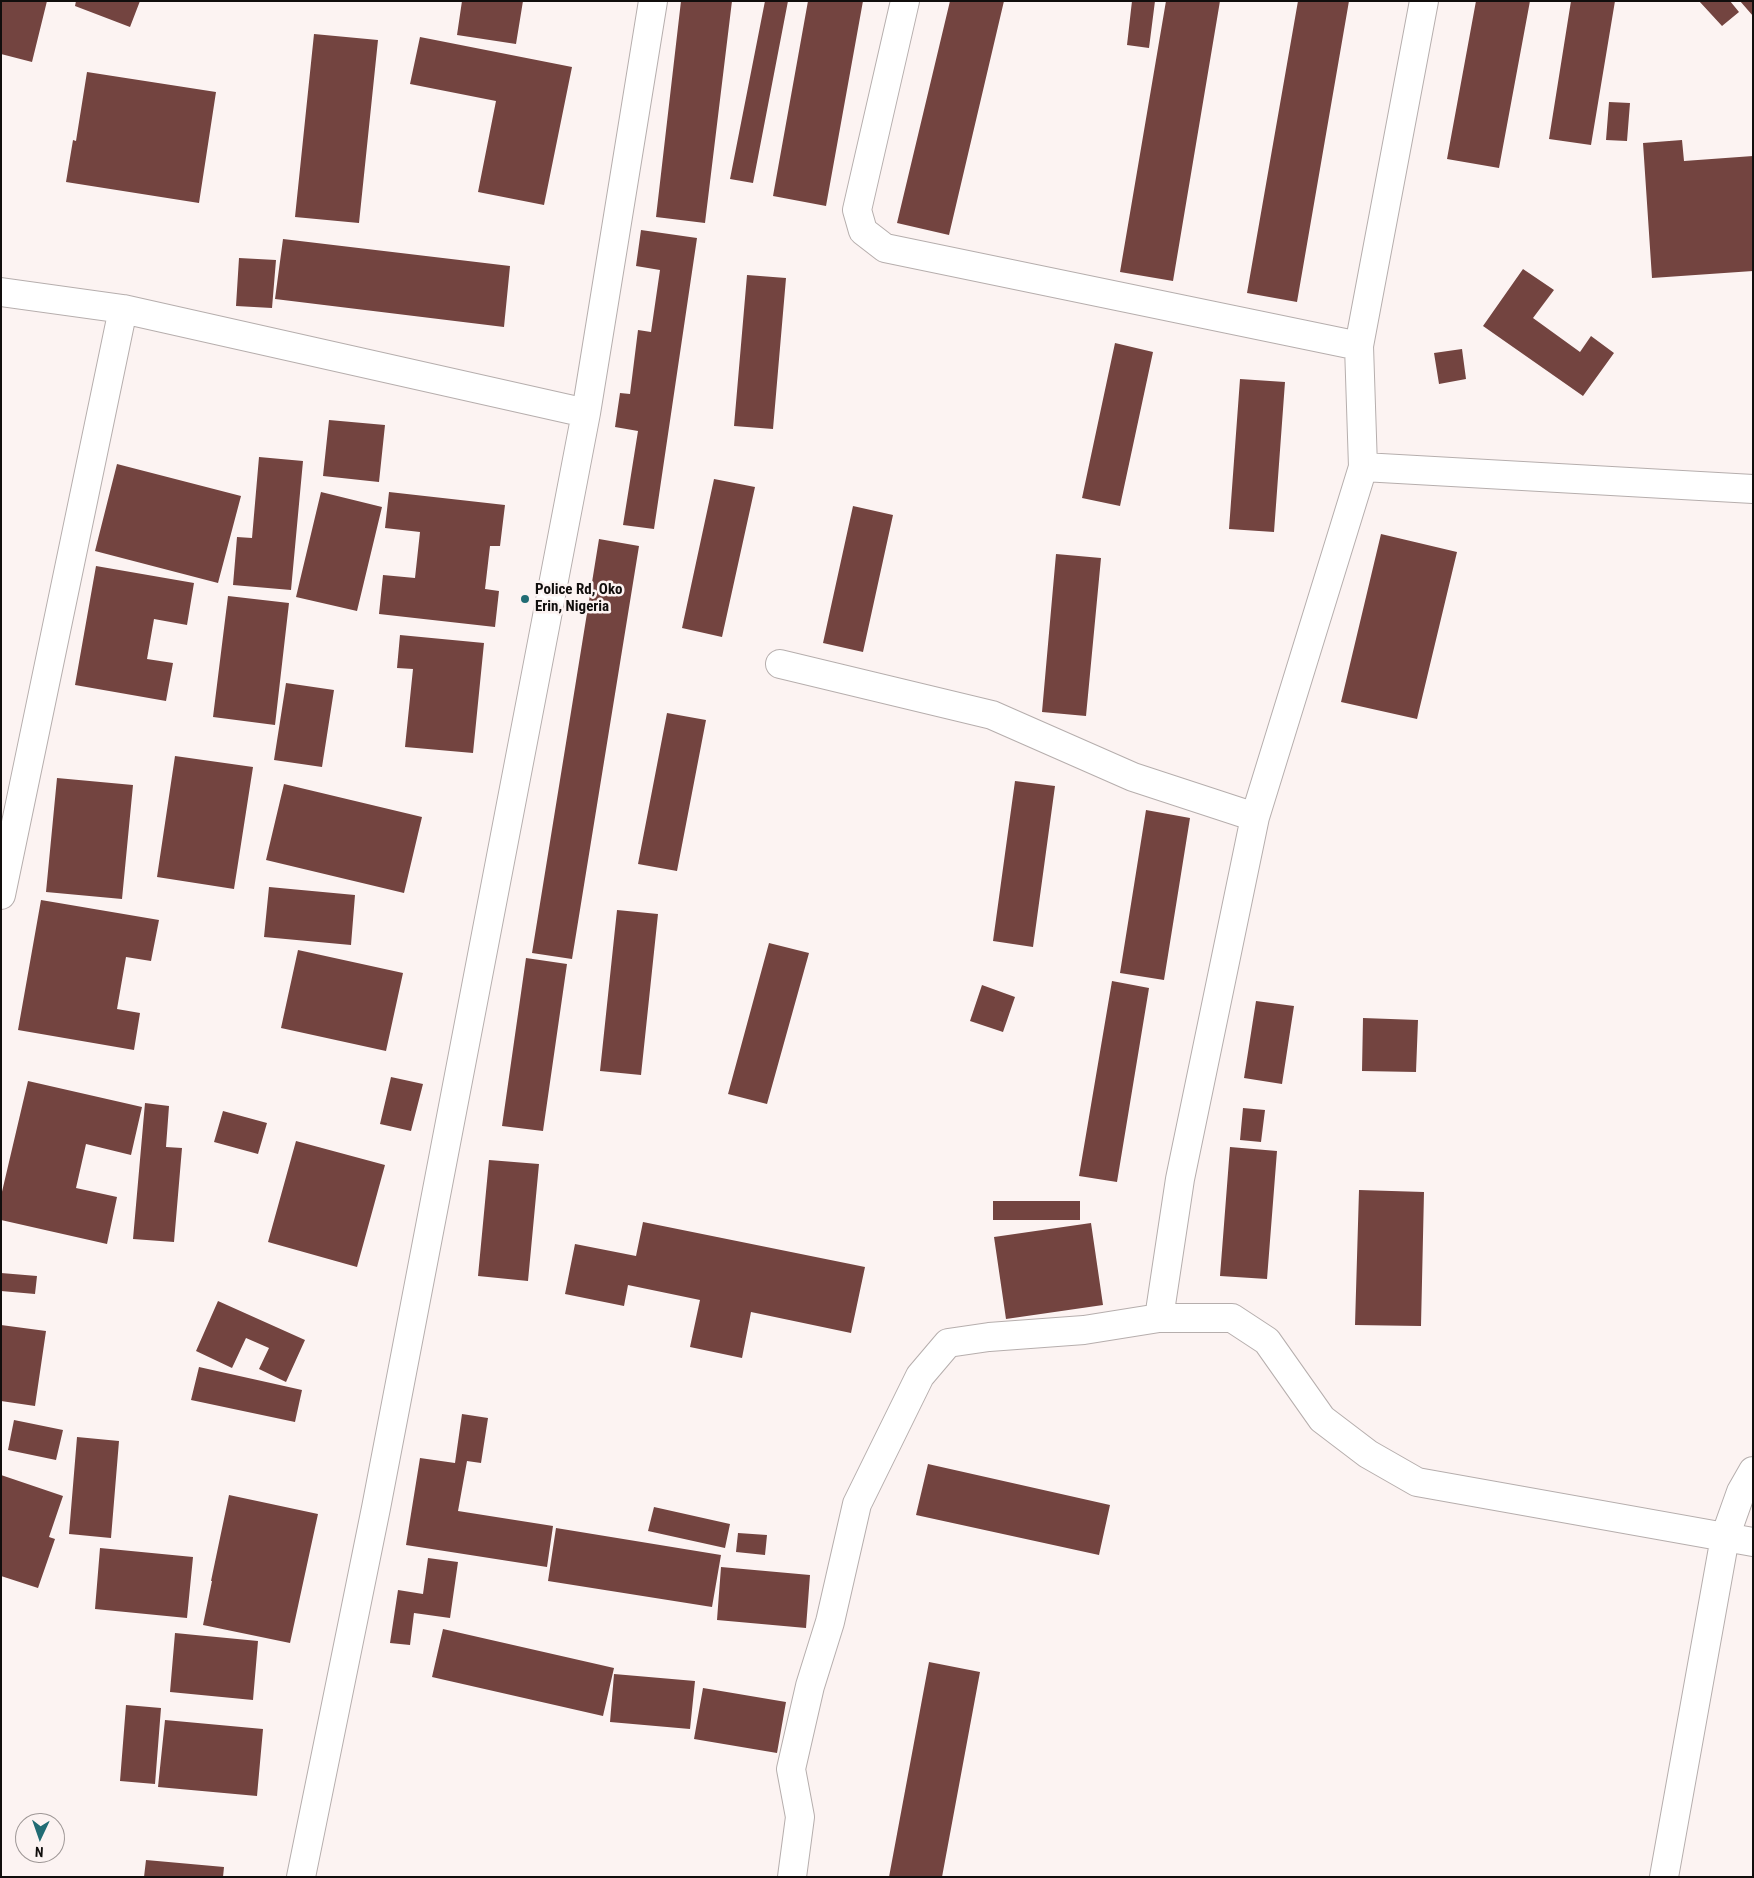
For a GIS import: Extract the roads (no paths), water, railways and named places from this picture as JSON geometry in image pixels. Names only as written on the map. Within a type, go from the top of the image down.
[{"type":"street","points":[[301,1877],[376,1508],[586,413],[653,1]]},
{"type":"street","points":[[905,1],[857,210],[863,232],[885,248],[1359,346]]},
{"type":"street","points":[[1160,1318],[1180,1179],[1256,817],[1363,467],[1359,346],[1424,1]]},
{"type":"street","points":[[1,292],[123,309],[586,413]]},
{"type":"street","points":[[1,895],[123,309]]},
{"type":"street","points":[[1363,467],[1753,489]]},
{"type":"street","points":[[780,664],[992,715],[1133,776],[1256,817]]},
{"type":"street","points":[[792,1877],[800,1817],[791,1769],[810,1686],[830,1622],[857,1504],[920,1376],[948,1343],[1084,1330],[1160,1318],[1232,1318],[1267,1341],[1322,1419],[1368,1454],[1417,1482],[1753,1542]]},
{"type":"street","points":[[1664,1877],[1725,1537],[1741,1492],[1753,1471]]},
{"type":"place","name":"Police Rd, Oko Erin, Nigeria","points":[[525,599]]}]
